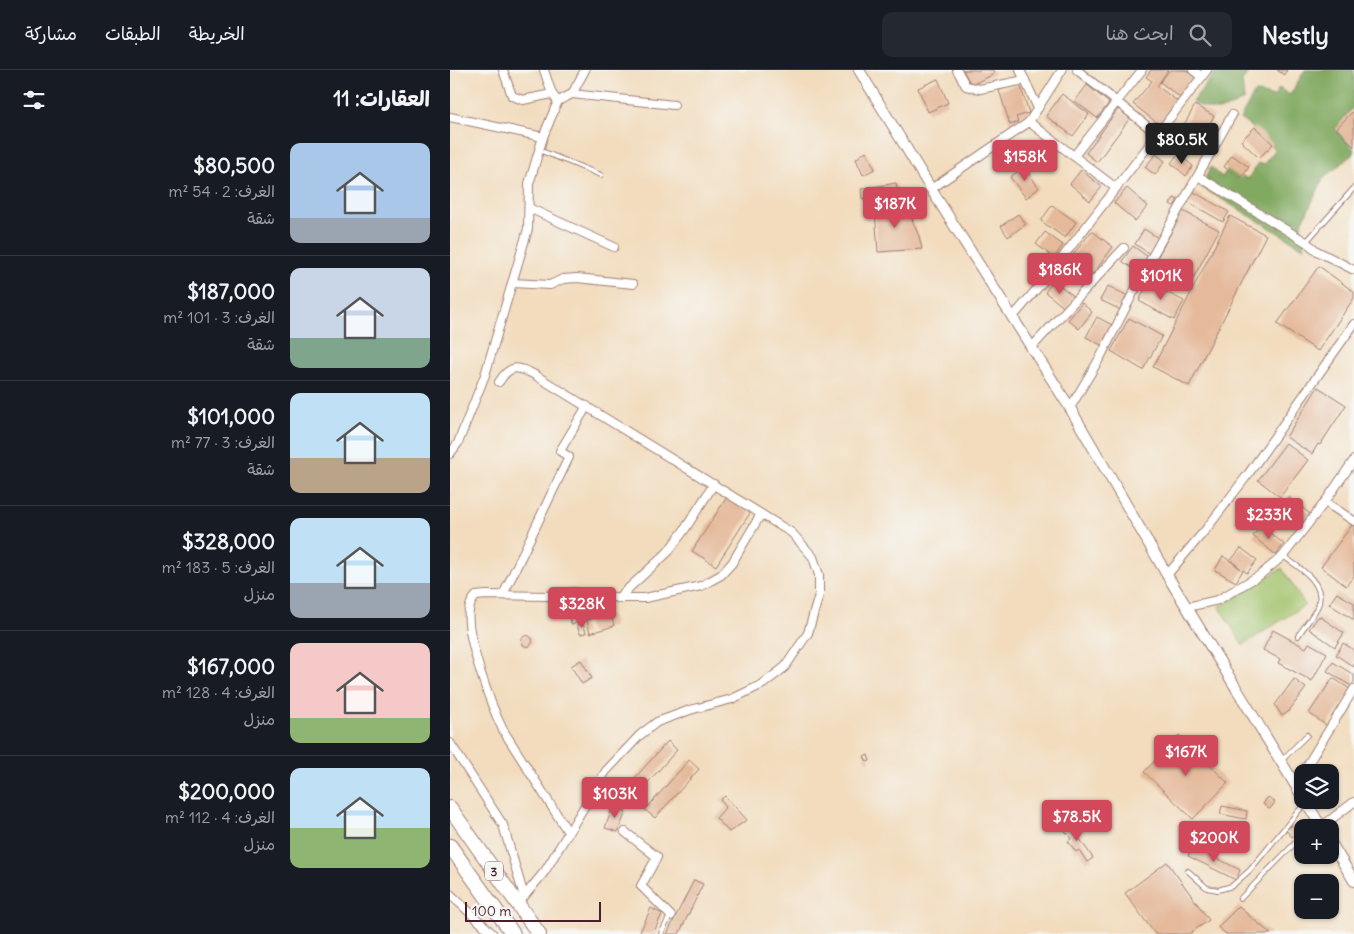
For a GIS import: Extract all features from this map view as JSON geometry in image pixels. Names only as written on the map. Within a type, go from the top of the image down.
[{"type":"highway","name":"3","points":[[450,808],[521,900],[538,934]]},
{"type":"highway","name":"3","points":[[450,846],[513,934]]},
{"type":"street","points":[[503,70],[512,96],[523,100],[555,98],[572,94],[674,105]]},
{"type":"street","points":[[450,454],[458,443],[485,375],[528,229],[529,184],[555,98],[544,70]]},
{"type":"street","points":[[572,94],[584,70]]},
{"type":"street","points":[[859,70],[931,190],[1070,408],[1167,575],[1294,781]]},
{"type":"street","points":[[957,70],[966,86],[980,88],[1025,80]]},
{"type":"street","points":[[1020,70],[1038,108]]},
{"type":"street","points":[[931,190],[1029,122],[1062,70]]},
{"type":"street","points":[[1077,70],[1158,134]]},
{"type":"street","points":[[1074,156],[1118,103],[1142,70]]},
{"type":"street","points":[[1012,318],[1052,272],[1204,73],[1193,70]]},
{"type":"street","points":[[1070,408],[1101,356],[1150,262],[1232,115]]},
{"type":"street","points":[[450,117],[543,137]]},
{"type":"street","points":[[1029,122],[1116,188]]},
{"type":"street","points":[[1198,176],[1306,242],[1317,251],[1354,270]]},
{"type":"street","points":[[529,208],[614,247]]},
{"type":"street","points":[[1031,348],[1124,248]]},
{"type":"street","points":[[512,283],[550,285],[563,279],[577,278],[633,284]]},
{"type":"street","points":[[1167,575],[1207,528],[1249,473],[1354,324]]},
{"type":"street","points":[[499,382],[504,374],[511,369],[523,369],[587,406],[792,533],[813,557],[819,575],[819,595],[808,633],[785,667],[763,684],[732,699],[690,710],[657,722],[640,735],[606,771],[545,871],[521,900]]},
{"type":"street","points":[[503,595],[570,457],[560,451],[587,406]]},
{"type":"street","points":[[1187,607],[1218,600],[1260,575],[1283,556],[1352,466]]},
{"type":"street","points":[[618,598],[667,553],[714,484]]},
{"type":"street","points":[[1325,502],[1354,521]]},
{"type":"street","points":[[568,832],[503,730],[495,714],[471,637],[469,609],[472,601],[476,596],[547,596],[573,592],[618,598],[645,598],[701,586],[711,582],[732,563],[761,514]]},
{"type":"street","points":[[1308,764],[1354,689]]},
{"type":"street","points":[[450,743],[503,825],[521,900]]},
{"type":"street","points":[[1328,819],[1354,802]]},
{"type":"street","points":[[625,832],[657,857],[642,886],[670,916]]},
{"type":"street","points":[[1339,856],[1354,881]]},
{"type":"street","points":[[450,894],[493,934]]},
{"type":"lane","points":[[539,150],[601,175]]},
{"type":"lane","points":[[1306,242],[1354,188]]},
{"type":"lane","points":[[1283,556],[1312,578],[1318,590],[1319,604],[1298,636]]},
{"type":"lane","points":[[1281,761],[1307,736]]},
{"type":"lane","points":[[1188,871],[1207,888],[1218,890],[1232,886],[1250,870],[1296,809]]},
{"type":"lane","points":[[1240,899],[1294,844]]},
{"type":"lane","points":[[661,934],[670,916]]},
{"type":"green space","points":[[1217,70],[1250,70],[1242,81],[1244,100],[1218,110],[1192,102]]},
{"type":"green space","points":[[1305,70],[1354,70],[1354,106],[1335,129],[1354,149],[1354,153],[1323,179],[1301,225],[1304,248],[1201,187],[1211,167],[1222,177],[1228,169],[1248,179],[1258,163],[1263,165],[1275,150],[1255,130],[1240,119],[1255,92],[1274,97],[1279,88],[1290,95]]},
{"type":"green space","points":[[1282,568],[1305,605],[1243,645],[1219,607]]},
{"type":"building","points":[[963,70],[993,70],[994,74],[971,85]]},
{"type":"building","points":[[1151,70],[1168,70],[1157,86],[1180,103],[1161,126],[1133,104],[1152,81],[1146,77]]},
{"type":"building","points":[[1170,70],[1186,70],[1198,80],[1182,99],[1160,82]]},
{"type":"building","points":[[1277,70],[1287,70],[1284,75]]},
{"type":"building","points":[[938,79],[948,103],[928,112],[918,88]]},
{"type":"building","points":[[1020,84],[1029,113],[1016,117],[1018,122],[1010,125],[999,90]]},
{"type":"building","points":[[1087,85],[1109,103],[1097,118],[1075,101]]},
{"type":"building","points":[[1062,94],[1089,114],[1073,136],[1046,116]]},
{"type":"building","points":[[1195,105],[1214,116],[1202,138],[1183,127]]},
{"type":"building","points":[[1118,109],[1130,118],[1097,162],[1086,153]]},
{"type":"building","points":[[1354,110],[1354,147],[1336,129]]},
{"type":"building","points":[[1255,127],[1273,144],[1259,158],[1241,141]]},
{"type":"building","points":[[866,151],[875,169],[863,175],[856,159]]},
{"type":"building","points":[[1156,154],[1165,161],[1155,175],[1145,167]]},
{"type":"building","points":[[1178,154],[1193,166],[1186,176],[1171,163]]},
{"type":"building","points":[[1232,155],[1249,167],[1241,178],[1224,167]]},
{"type":"building","points":[[1024,167],[1039,188],[1026,198],[1010,177]]},
{"type":"building","points":[[1081,170],[1102,187],[1090,201],[1070,184]]},
{"type":"building","points":[[896,183],[898,193],[862,199],[861,189]]},
{"type":"building","points":[[1127,188],[1148,206],[1135,221],[1114,203]]},
{"type":"building","points":[[1192,191],[1229,212],[1223,222],[1186,201]]},
{"type":"building","points":[[888,197],[889,205],[893,205],[893,214],[911,212],[922,249],[878,252],[874,198]]},
{"type":"building","points":[[1174,198],[1178,200],[1174,206],[1170,204]]},
{"type":"building","points":[[1052,205],[1076,222],[1065,238],[1041,221]]},
{"type":"building","points":[[1183,211],[1219,230],[1189,286],[1152,267]]},
{"type":"building","points":[[1018,214],[1026,224],[1008,237],[1001,226]]},
{"type":"building","points":[[1230,216],[1266,235],[1189,386],[1153,367]]},
{"type":"building","points":[[1144,229],[1160,239],[1150,254],[1135,244]]},
{"type":"building","points":[[1092,231],[1113,247],[1093,274],[1071,257]]},
{"type":"building","points":[[1045,232],[1063,245],[1054,258],[1036,244]]},
{"type":"building","points":[[1133,246],[1148,257],[1138,272],[1122,261]]},
{"type":"building","points":[[1319,266],[1354,292],[1354,298],[1318,351],[1277,324]]},
{"type":"building","points":[[1054,281],[1075,297],[1066,309],[1045,292]]},
{"type":"building","points":[[1148,283],[1184,301],[1174,320],[1139,301]]},
{"type":"building","points":[[1108,286],[1128,296],[1121,310],[1100,300]]},
{"type":"building","points":[[1082,303],[1092,312],[1079,329],[1068,320]]},
{"type":"building","points":[[1097,317],[1114,326],[1103,346],[1086,337]]},
{"type":"building","points":[[1129,318],[1162,336],[1143,370],[1111,351]]},
{"type":"building","points":[[1318,387],[1346,405],[1312,454],[1286,437]]},
{"type":"building","points":[[1286,443],[1308,460],[1280,497],[1258,480]]},
{"type":"building","points":[[727,497],[750,513],[716,566],[692,551]]},
{"type":"building","points":[[1289,497],[1310,514],[1301,525],[1280,508]]},
{"type":"building","points":[[1352,525],[1354,526],[1354,576],[1346,586],[1321,567]]},
{"type":"building","points":[[1261,526],[1284,544],[1276,555],[1253,536]]},
{"type":"building","points":[[1241,548],[1257,560],[1247,573],[1243,570],[1236,582],[1215,570],[1223,556],[1241,569],[1231,560]]},
{"type":"building","points":[[1337,593],[1354,603],[1354,620],[1329,604]]},
{"type":"building","points":[[574,596],[584,619],[572,625],[562,602]]},
{"type":"building","points":[[611,614],[614,626],[590,633],[587,620]]},
{"type":"building","points":[[1319,616],[1344,633],[1335,647],[1309,629]]},
{"type":"building","points":[[583,623],[586,633],[580,634],[577,625]]},
{"type":"building","points":[[1273,630],[1306,648],[1309,643],[1327,653],[1312,681],[1278,663],[1280,659],[1263,650]]},
{"type":"building","points":[[525,636],[529,636],[532,641],[531,645],[525,646],[522,643],[522,639]]},
{"type":"building","points":[[1343,643],[1354,650],[1354,667],[1336,655]]},
{"type":"building","points":[[581,660],[592,678],[582,684],[571,666]]},
{"type":"building","points":[[1333,662],[1354,675],[1354,682],[1351,686],[1327,671]]},
{"type":"building","points":[[1333,678],[1351,690],[1327,726],[1309,713]]},
{"type":"building","points":[[1294,679],[1306,688],[1288,712],[1282,716],[1275,705]]},
{"type":"building","points":[[1179,735],[1228,783],[1193,819],[1144,772]]},
{"type":"building","points":[[668,741],[677,750],[633,799],[624,790]]},
{"type":"building","points":[[868,755],[870,761],[867,762],[864,757]]},
{"type":"building","points":[[689,760],[699,769],[655,818],[645,810]]},
{"type":"building","points":[[725,796],[747,820],[729,832],[716,818],[726,807],[720,800]]},
{"type":"building","points":[[1268,797],[1275,802],[1270,809],[1263,804]]},
{"type":"building","points":[[613,806],[626,811],[618,832],[605,828]]},
{"type":"building","points":[[1222,806],[1247,811],[1246,819],[1220,814]]},
{"type":"building","points":[[1068,822],[1093,858],[1087,862],[1079,850],[1076,852],[1068,841],[1071,839],[1062,826]]},
{"type":"building","points":[[1225,823],[1246,830],[1239,849],[1218,841]]},
{"type":"building","points":[[1292,825],[1294,835],[1292,837],[1286,830]]},
{"type":"building","points":[[1193,846],[1240,870],[1236,880],[1188,856]]},
{"type":"building","points":[[1167,862],[1209,920],[1189,934],[1155,934],[1125,893]]},
{"type":"building","points":[[694,880],[703,884],[679,934],[667,934]]},
{"type":"building","points":[[1239,906],[1271,934],[1226,934],[1218,927]]},
{"type":"building","points":[[651,908],[662,914],[653,934],[639,934]]}]
